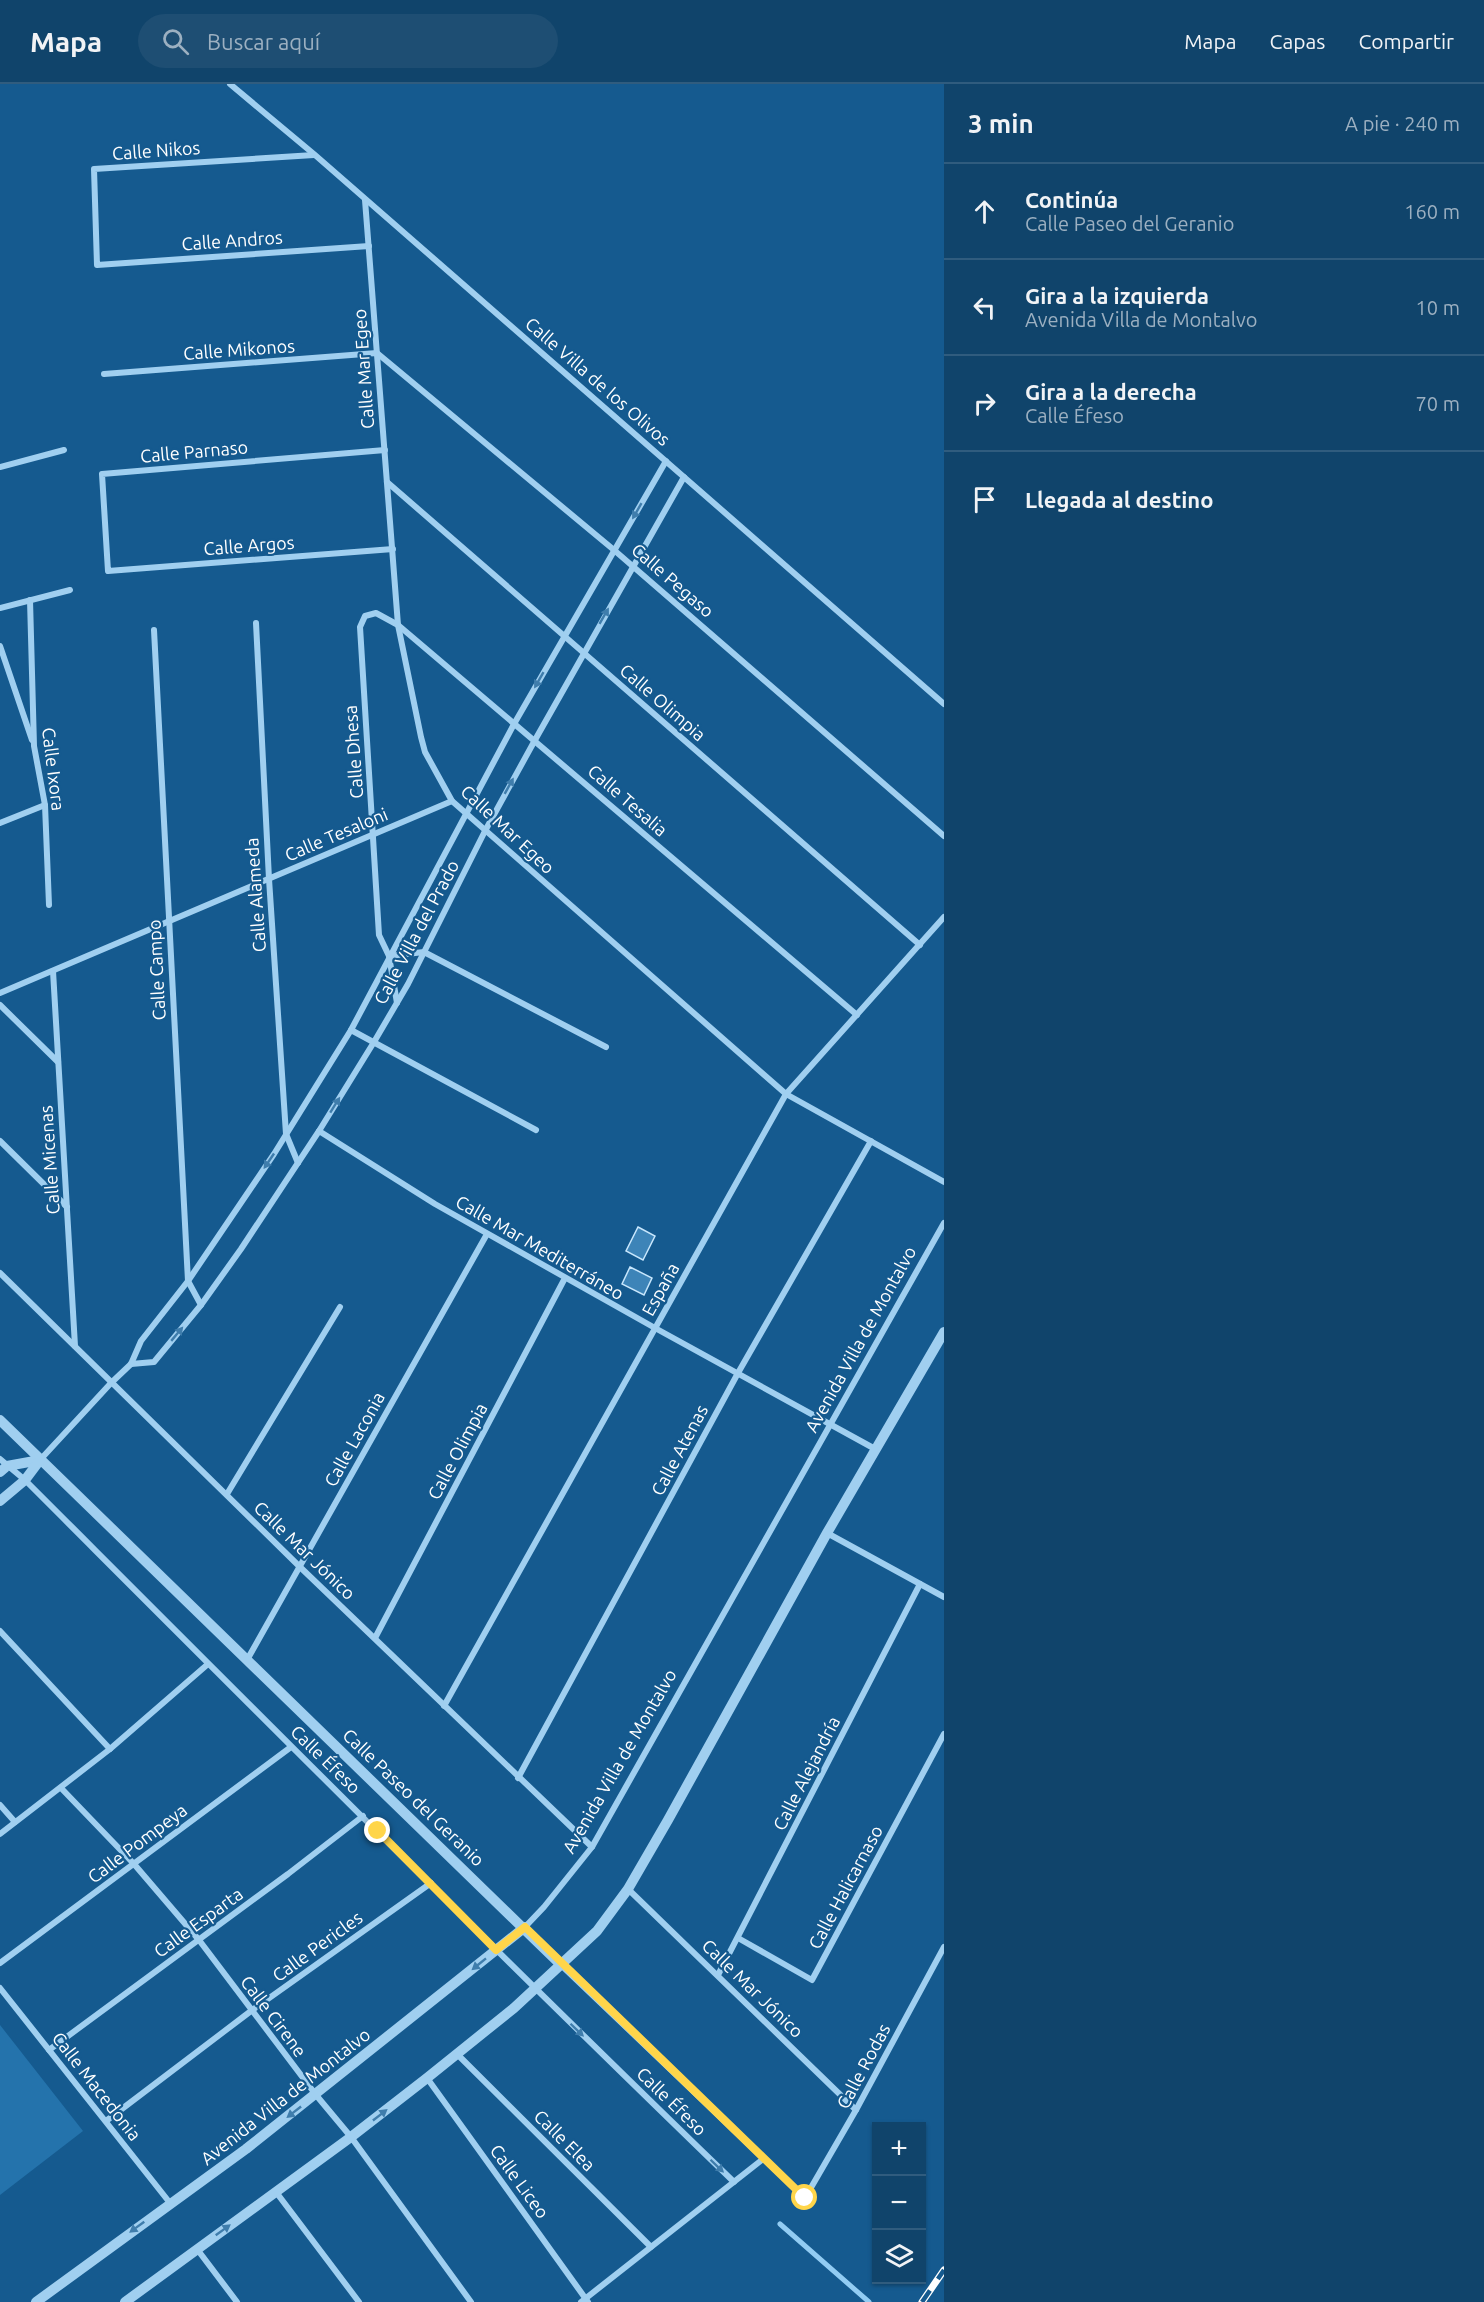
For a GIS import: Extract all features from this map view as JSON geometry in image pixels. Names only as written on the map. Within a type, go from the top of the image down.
[{"type":"street","name":"Calle Villa de los Olivos","points":[[230,84],[315,154],[944,704]]},
{"type":"street","name":"Calle Nikos","points":[[97,264],[94,169],[315,154]]},
{"type":"street","name":"Calle Mar Egeo","points":[[365,200],[398,625],[425,752],[452,801],[786,1094],[944,1182]]},
{"type":"street","name":"Calle Andros","points":[[97,264],[369,246]]},
{"type":"street","name":"Calle Mikonos","points":[[104,374],[377,353]]},
{"type":"street","name":"Calle Pegaso","points":[[377,353],[633,566],[944,836]]},
{"type":"street","points":[[0,467],[64,450]]},
{"type":"street","name":"Calle Parnaso","points":[[108,571],[102,474],[385,450]]},
{"type":"street","name":"Calle Villa del Prado","points":[[40,1460],[131,1364],[141,1341],[188,1281],[286,1134],[351,1030],[514,724],[666,460]]},
{"type":"street","name":"Calle Villa del Prado","points":[[131,1364],[154,1362],[201,1305],[319,1131],[397,1003],[485,831],[684,477]]},
{"type":"street","name":"Calle Olimpia","points":[[387,482],[920,945]]},
{"type":"street","name":"Calle Argos","points":[[108,571],[393,549]]},
{"type":"street","points":[[0,608],[70,590]]},
{"type":"street","name":"Calle Ixora","points":[[30,600],[34,746],[45,805],[49,905]]},
{"type":"street","name":"Calle Tesalia","points":[[375,613],[398,625],[857,1015]]},
{"type":"street","name":"Calle Dhesa","points":[[375,613],[366,616],[360,627],[379,935],[389,956],[397,1003]]},
{"type":"street","name":"Calle Alameda","points":[[256,623],[269,879],[286,1134],[298,1163]]},
{"type":"street","name":"Calle Campo","points":[[154,630],[188,1281],[201,1305]]},
{"type":"street","points":[[0,646],[34,746]]},
{"type":"street","name":"Calle Tesaloni","points":[[0,993],[452,801]]},
{"type":"street","points":[[0,823],[45,805]]},
{"type":"street","name":"España","points":[[444,1706],[786,1094],[944,916]]},
{"type":"street","points":[[389,956],[424,952],[606,1047]]},
{"type":"street","name":"Calle Micenas","points":[[53,971],[75,1347]]},
{"type":"street","points":[[0,1005],[58,1062]]},
{"type":"street","points":[[351,1030],[536,1130]]},
{"type":"street","name":"Calle Mar Mediterráneo","points":[[319,1131],[435,1204],[877,1450]]},
{"type":"street","points":[[0,1141],[67,1207]]},
{"type":"street","name":"Calle Atenas","points":[[518,1778],[738,1373],[871,1141]]},
{"type":"street","name":"Avenida Villa de Montalvo","points":[[36,2302],[246,2149],[316,2095],[525,1927],[544,1907],[592,1847],[944,1223]]},
{"type":"street","name":"Calle Laconia","points":[[247,1660],[488,1234]]},
{"type":"street","name":"Calle Mar Jónico","points":[[0,1273],[300,1567],[592,1847]]},
{"type":"street","name":"Calle Olimpia","points":[[375,1638],[565,1278]]},
{"type":"street","points":[[226,1494],[340,1307]]},
{"type":"street","points":[[125,2302],[427,2079],[535,1989],[597,1930],[628,1889],[827,1533],[944,1332]]},
{"type":"street","name":"Calle Paseo del Geranio","points":[[0,1420],[525,1927],[561,1965],[805,2198]]},
{"type":"street","points":[[2,1465],[40,1460]]},
{"type":"street","points":[[0,1501],[24,1480],[40,1460]]},
{"type":"street","name":"Calle Éfeso","points":[[2,1465],[24,1480],[535,1989],[734,2182]]},
{"type":"street","points":[[827,1533],[944,1597]]},
{"type":"street","name":"Calle Alejandría","points":[[718,1975],[920,1584]]},
{"type":"street","points":[[0,1631],[110,1749]]},
{"type":"street","points":[[0,1834],[110,1749],[208,1664]]},
{"type":"street","name":"Calle Halicarnaso","points":[[738,1938],[813,1980],[944,1734]]},
{"type":"street","name":"Calle Pompeya","points":[[0,1963],[291,1747]]},
{"type":"street","name":"Calle Cirene","points":[[61,1788],[134,1864],[199,1940],[316,2095],[351,2137],[471,2302]]},
{"type":"street","points":[[0,1805],[15,1822]]},
{"type":"street","name":"Calle Esparta","points":[[49,2050],[363,1816]]},
{"type":"street","name":"Calle Pericles","points":[[106,2121],[252,2011],[431,1883]]},
{"type":"street","name":"Calle Mar Jónico","points":[[628,1889],[856,2110]]},
{"type":"street","name":"Calle Rodas","points":[[805,2198],[856,2110],[944,1947]]},
{"type":"street","name":"Calle Macedonia","points":[[0,1988],[170,2203]]},
{"type":"street","name":"Calle Elea","points":[[457,2054],[651,2247]]},
{"type":"street","name":"Calle Liceo","points":[[427,2079],[585,2301]]},
{"type":"street","points":[[585,2301],[763,2159]]},
{"type":"street","points":[[276,2192],[359,2302]]},
{"type":"street","points":[[197,2249],[237,2302]]},
{"type":"shaded area","points":[[0,2025],[83,2131],[0,2195]]},
{"type":"building","points":[[638,1227],[655,1236],[643,1260],[626,1251]]},
{"type":"building","points":[[630,1267],[652,1278],[644,1295],[622,1284]]},
{"type":"waterway","points":[[780,2224],[869,2302]]},
{"type":"railway","points":[[922,2302],[944,2270]]},
{"type":"route","points":[[378,1831],[496,1950],[525,1927],[561,1965],[805,2198]]}]
